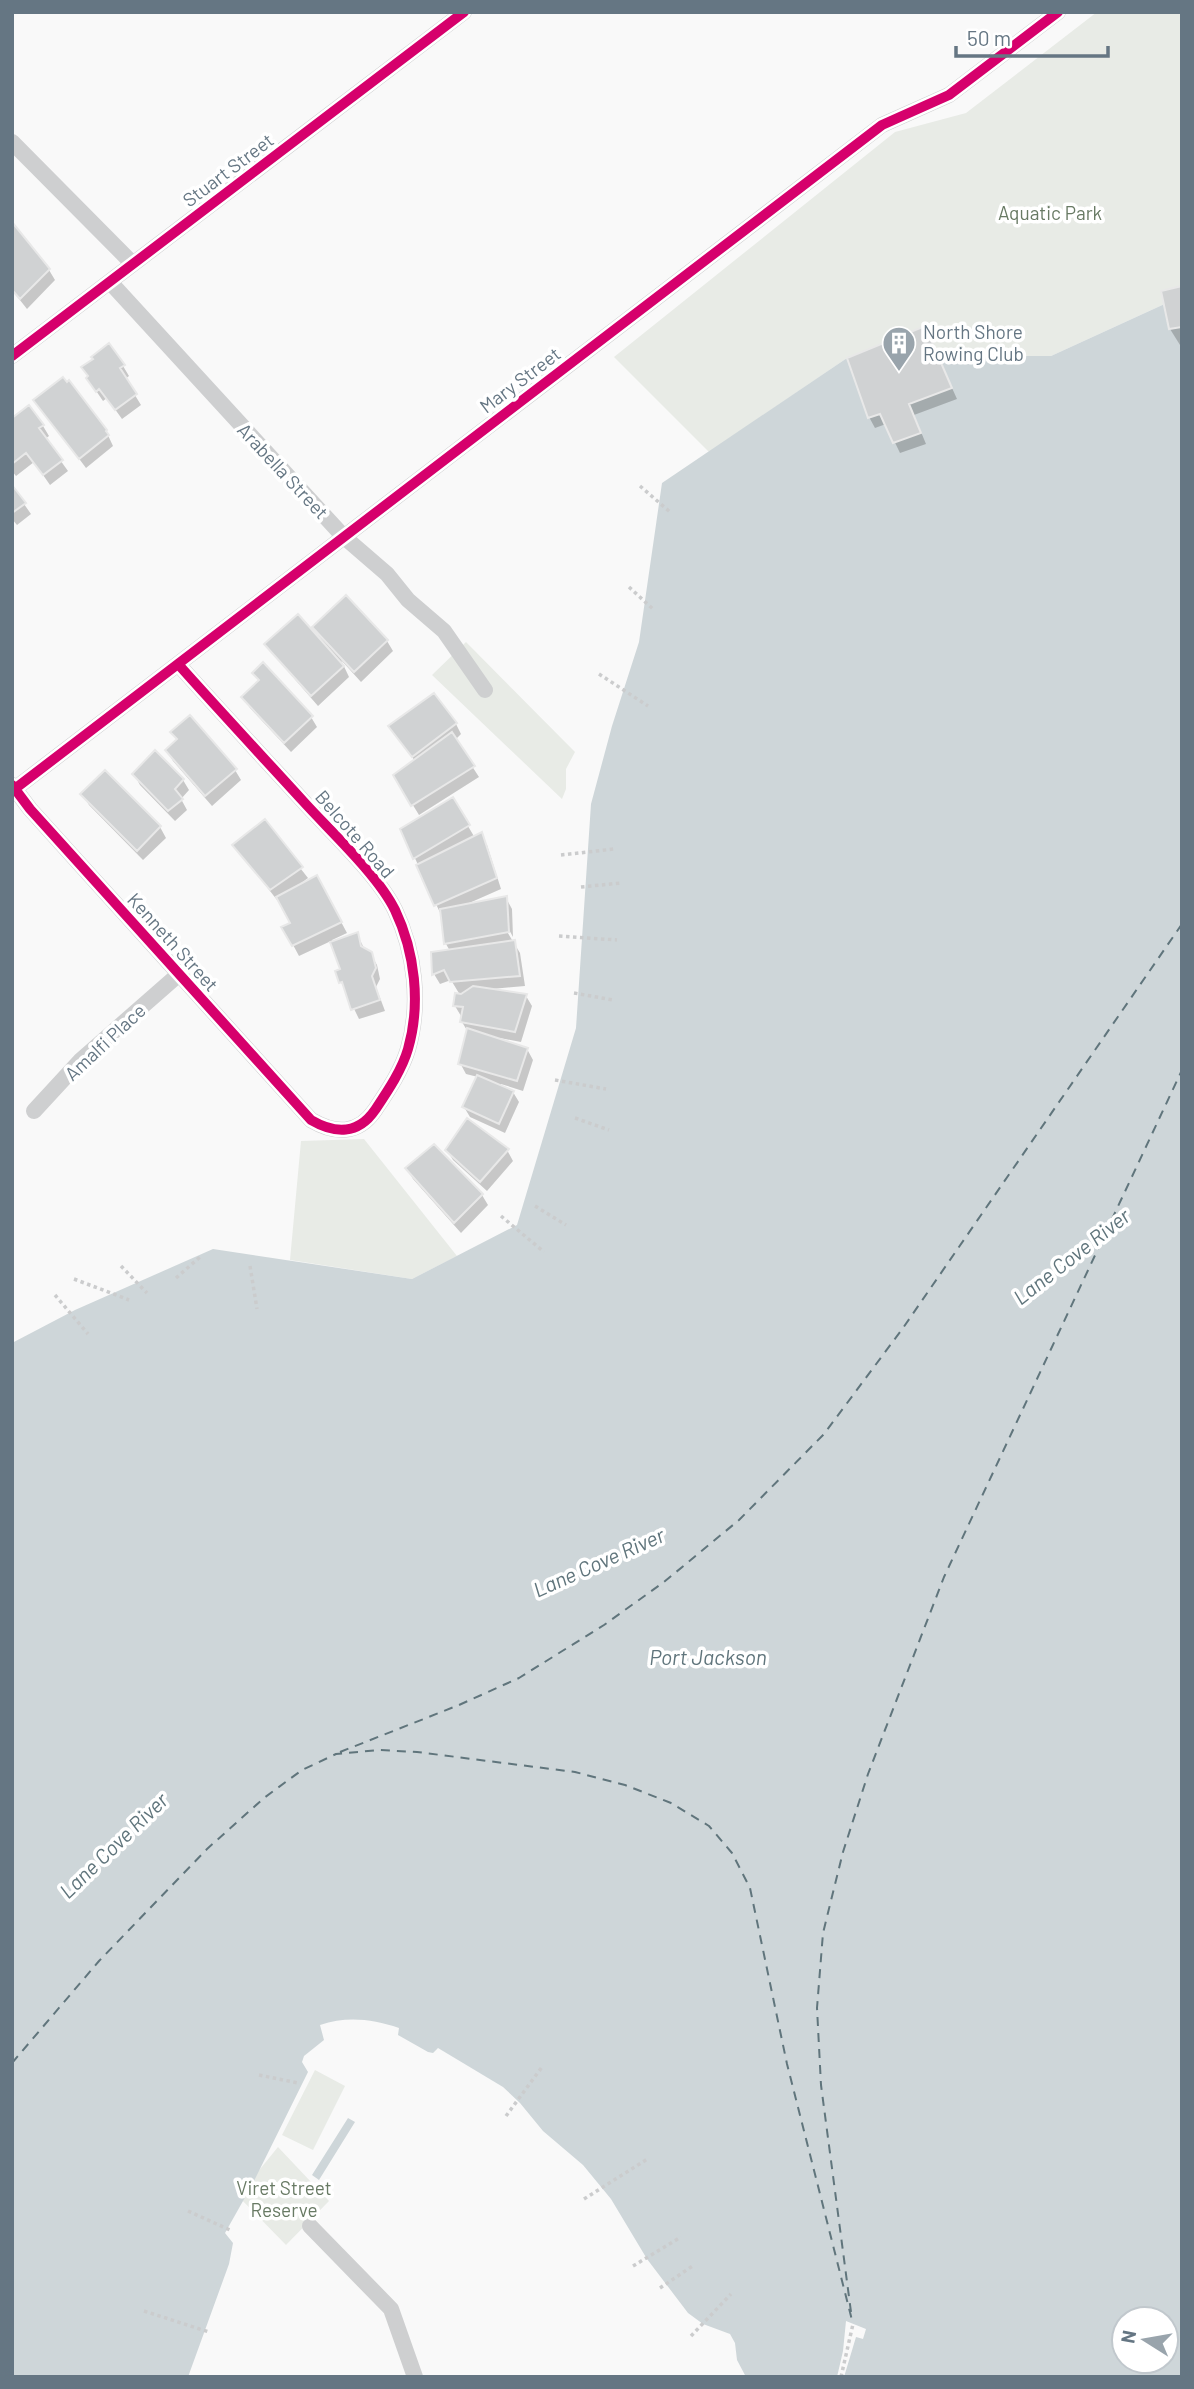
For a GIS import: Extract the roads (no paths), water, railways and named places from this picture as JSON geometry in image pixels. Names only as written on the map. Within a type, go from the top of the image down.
[{"type":"street","name":"Stuart Street","points":[[12,356],[464,12]]},
{"type":"street","name":"Mary Street","points":[[13,788],[882,125],[949,95],[1058,12]]},
{"type":"street","points":[[12,142],[133,264]]},
{"type":"street","name":"Arabella Street","points":[[110,282],[343,536],[387,574],[408,600],[444,631],[485,690]]},
{"type":"street","name":"Belcote Road","points":[[178,664],[363,867],[394,909],[409,949],[415,995],[408,1050],[397,1072],[373,1113],[362,1125],[339,1130],[326,1128],[311,1119]]},
{"type":"street","name":"Kenneth Street","points":[[13,788],[178,975],[311,1119]]},
{"type":"street","name":"Amalfi Place","points":[[34,1111],[81,1060],[178,975]]},
{"type":"street","points":[[310,2226],[391,2309],[415,2377]]},
{"type":"water","name":"Port Jackson","points":[[1182,296],[1182,2377],[746,2377],[737,2360],[735,2343],[730,2334],[703,2324],[688,2313],[647,2259],[611,2199],[583,2165],[543,2131],[503,2087],[438,2048],[433,2053],[428,2052],[398,2035],[399,2028],[379,2022],[350,2020],[320,2025],[324,2040],[304,2056],[302,2062],[308,2072],[225,2233],[233,2243],[229,2264],[188,2377],[12,2377],[12,1343],[75,1310],[213,1249],[412,1279],[517,1225],[576,1028],[591,804],[639,642],[662,483],[850,356],[1051,356]]},
{"type":"water","points":[[348,2118],[355,2122],[319,2180],[312,2175]]},
{"type":"place","name":"North Shore Rowing Club","points":[[899,373]]},
{"type":"park label","name":"Aquatic Park","points":[[1050,213]]},
{"type":"park label","name":"Viret Street Reserve","points":[[284,2199]]},
{"type":"water label","name":"Lane Cove River","points":[[1072,1257]]},
{"type":"water label","name":"Lane Cove River","points":[[599,1563]]},
{"type":"water label","name":"Lane Cove River","points":[[114,1846]]}]
